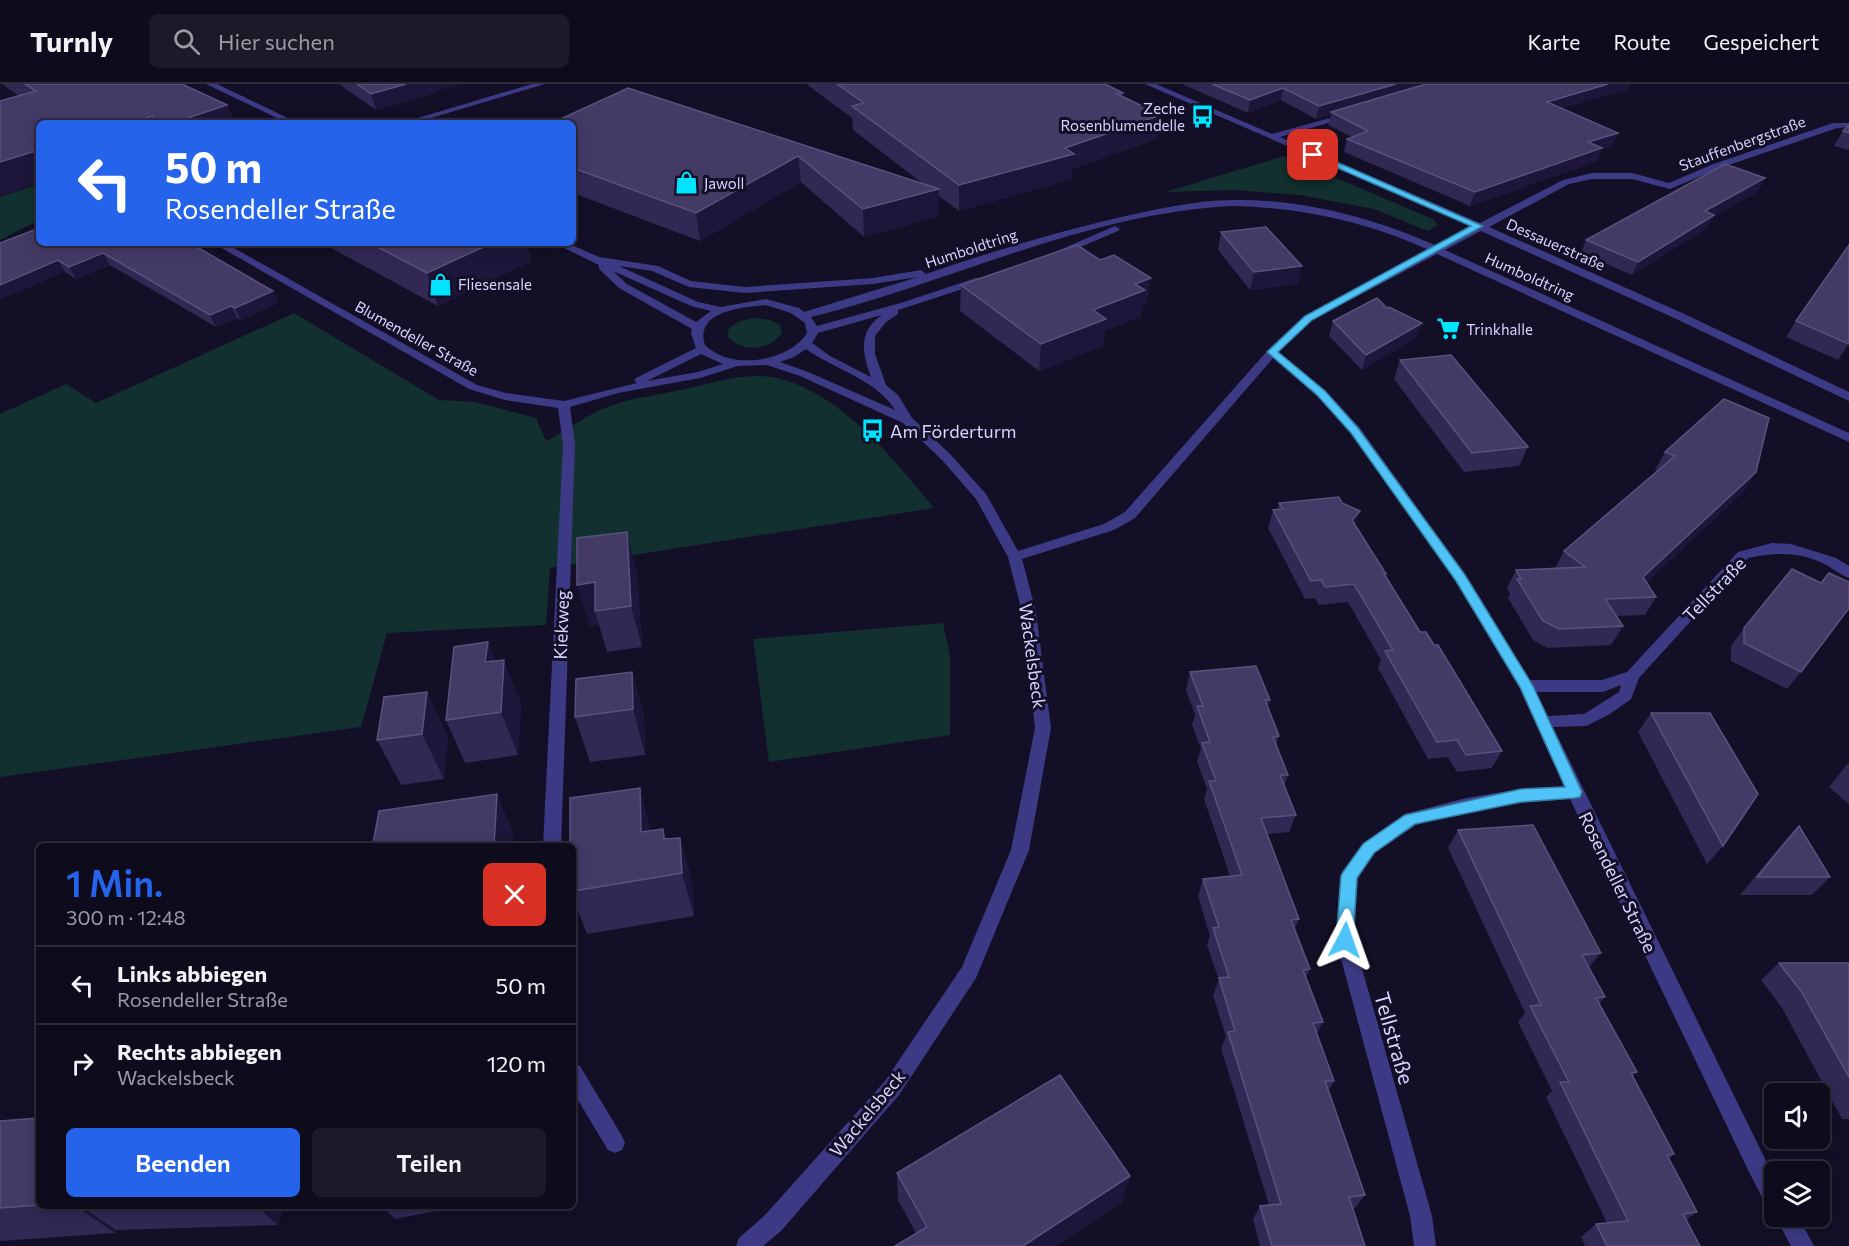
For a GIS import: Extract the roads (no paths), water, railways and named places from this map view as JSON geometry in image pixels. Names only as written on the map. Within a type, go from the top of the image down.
[{"type":"street","points":[[210,84],[288,120]]},
{"type":"street","points":[[415,120],[541,84]]},
{"type":"street","name":"Dessauerstraße","points":[[1149,84],[1479,226],[1749,347],[1849,397]]},
{"type":"street","points":[[1271,137],[1361,110]]},
{"type":"street","name":"Stauffenbergstraße","points":[[1479,226],[1566,182],[1592,176],[1632,176],[1670,186],[1714,167],[1836,125],[1848,125]]},
{"type":"street","name":"Humboldtring","points":[[804,315],[885,294],[956,267],[1065,233],[1198,205],[1247,203],[1297,207],[1343,216],[1400,233],[1849,438]]},
{"type":"street","name":"Humboldtring","points":[[1048,256],[1148,215]]},
{"type":"street","points":[[807,344],[826,358],[881,387],[894,398],[907,420],[946,457],[981,497],[1015,557],[1109,527],[1130,515],[1272,352],[1308,318],[1479,226]]},
{"type":"street","name":"Blumendeller Straße","points":[[223,246],[473,387],[505,396],[564,405],[616,390],[700,375],[735,364]]},
{"type":"street","points":[[566,246],[695,304],[721,310]]},
{"type":"street","points":[[597,260],[654,268],[688,284],[745,290],[873,281],[956,267]]},
{"type":"street","points":[[597,260],[623,286],[698,328]]},
{"type":"street","name":"Humboldtring","points":[[813,331],[908,304],[994,275]]},
{"type":"street","points":[[766,302],[788,306],[804,315],[811,322],[813,331],[807,344],[794,354],[770,362],[735,364],[715,358],[702,350],[697,339],[698,328],[707,318],[721,310],[743,303],[766,302]]},
{"type":"street","points":[[881,387],[869,359],[867,340],[872,328],[885,316],[908,304]]},
{"type":"street","name":"Blumendeller Straße","points":[[616,390],[702,350]]},
{"type":"street","name":"Rosendeller Straße","points":[[1272,352],[1321,393],[1354,430],[1461,578],[1526,686],[1575,792],[1764,1179]]},
{"type":"street","points":[[770,362],[804,374],[907,420]]},
{"type":"street","name":"Kiekweg","points":[[552,843],[569,445],[564,405]]},
{"type":"street","name":"Tellstraße","points":[[1542,722],[1586,720],[1605,711],[1626,695],[1632,675],[1743,555],[1772,548],[1791,549],[1831,561],[1849,573]]},
{"type":"street","name":"Wackelsbeck","points":[[747,1246],[773,1222],[892,1089],[969,972],[1020,850],[1043,728],[1029,612],[1015,557]]},
{"type":"street","name":"Tellstraße","points":[[1526,686],[1603,686],[1632,675]]},
{"type":"street","name":"Tellstraße","points":[[1425,1246],[1422,1216],[1345,940],[1349,876],[1369,849],[1411,819],[1521,795],[1575,792]]},
{"type":"street","points":[[576,1078],[615,1143]]},
{"type":"street","points":[[1792,1227],[1803,1246]]},
{"type":"place","name":"Zeche Rosenblumendelle","points":[[1203,117]]},
{"type":"place","name":"Jawoll","points":[[686,183]]},
{"type":"place","name":"Fliesensale","points":[[440,284]]},
{"type":"place","name":"Trinkhalle","points":[[1448,329]]},
{"type":"place","name":"Am Förderturm","points":[[872,431]]}]
